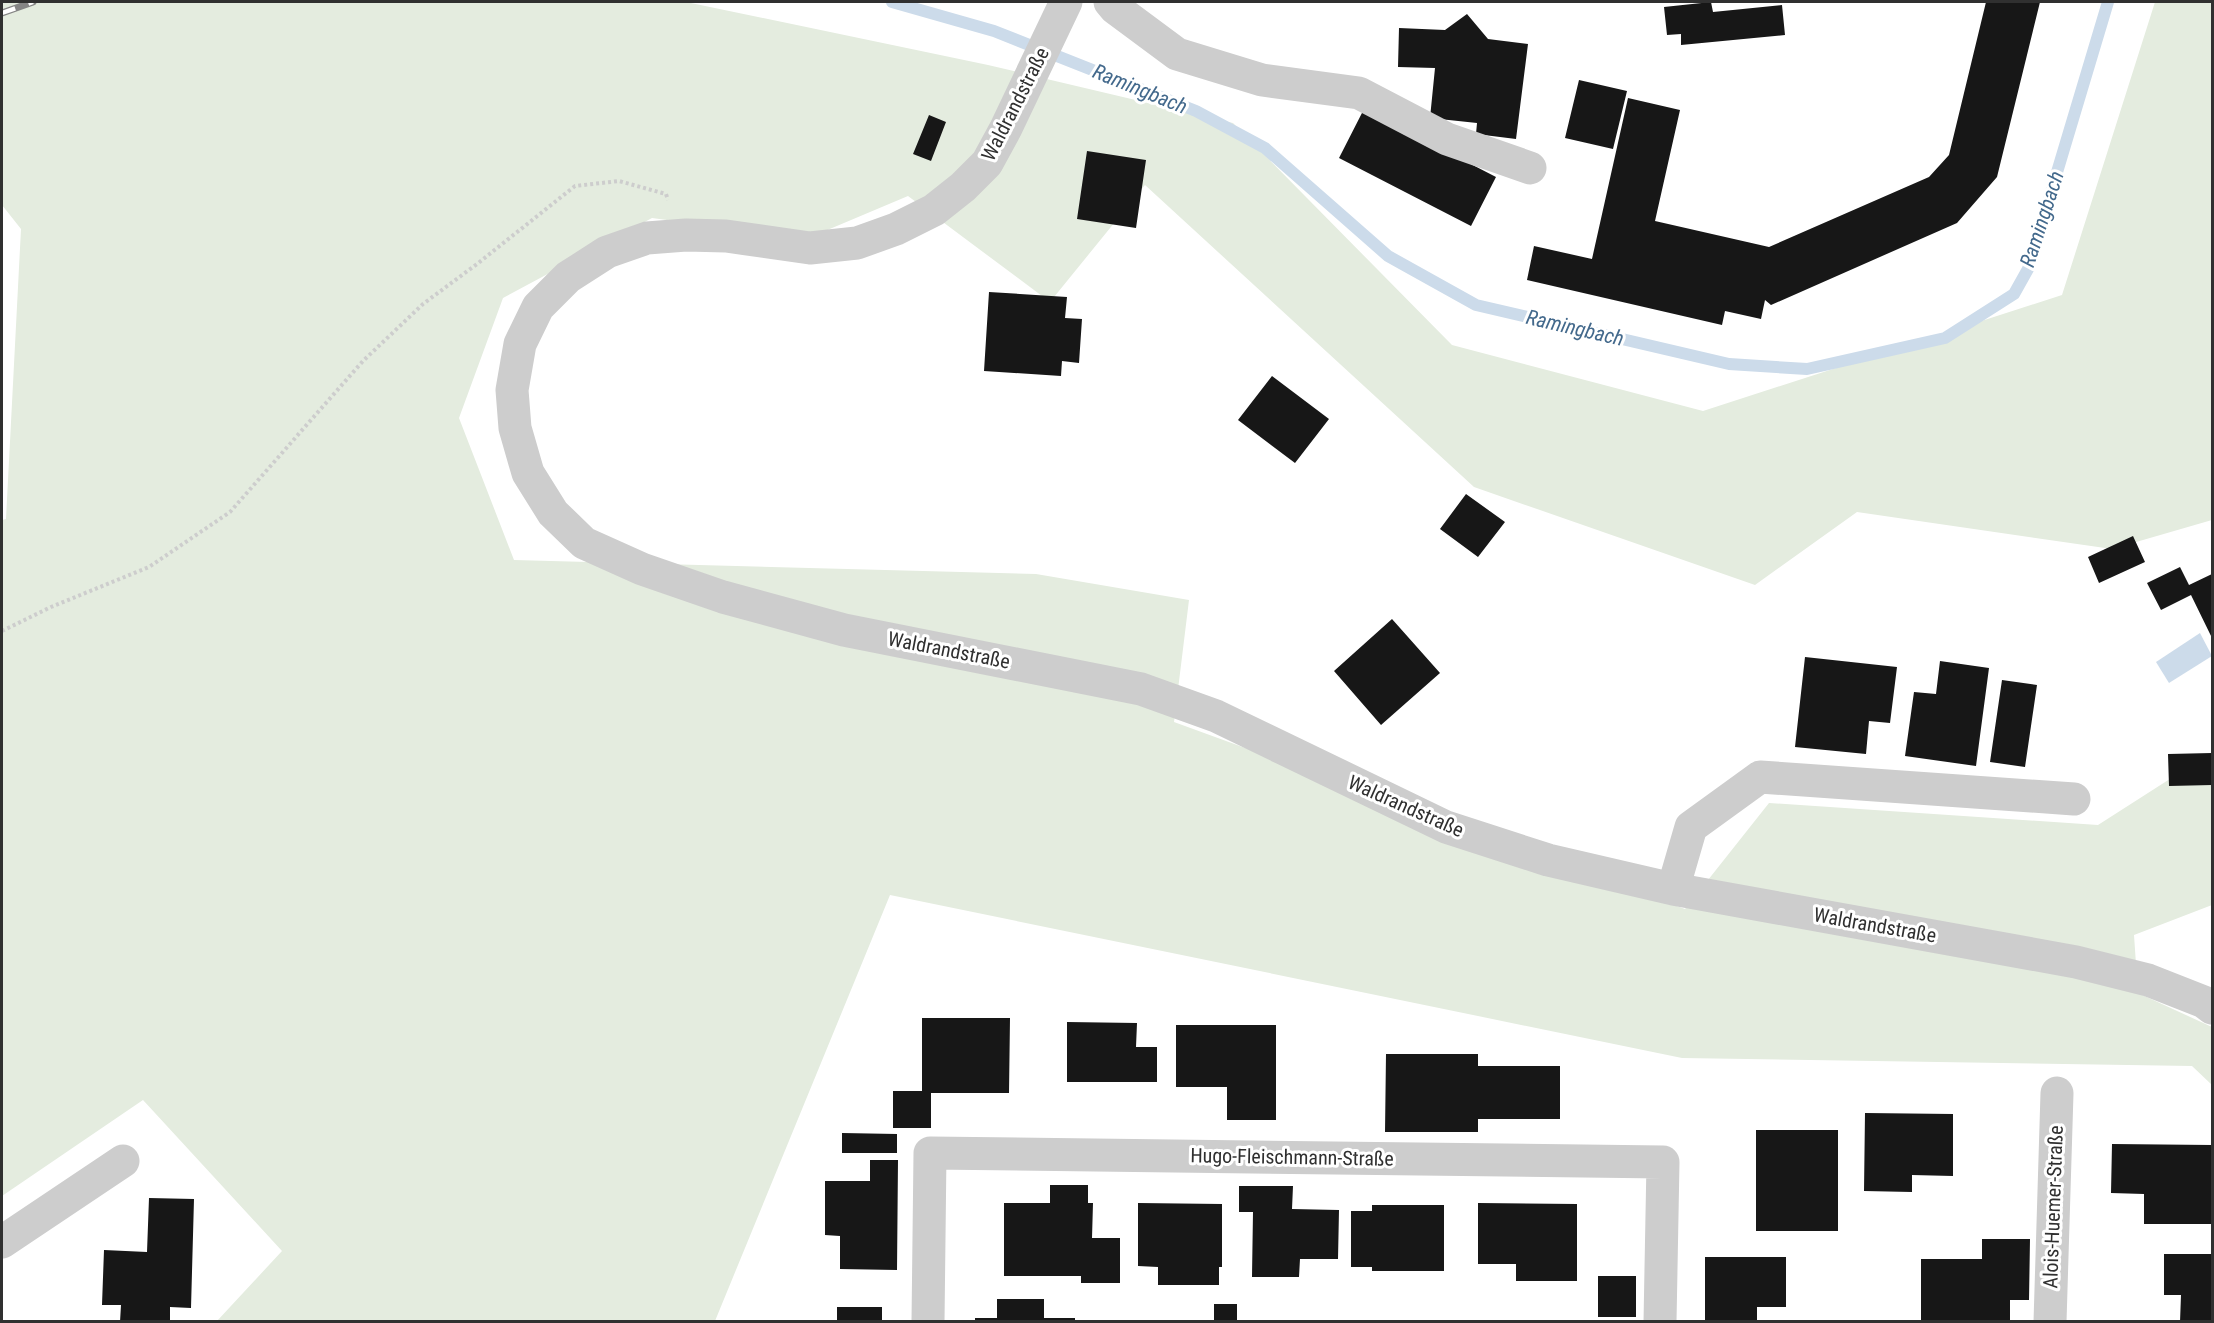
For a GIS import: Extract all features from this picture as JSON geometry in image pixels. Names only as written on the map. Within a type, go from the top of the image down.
[{"type":"street","points":[[1110,2],[1177,54],[1262,80],[1359,93],[1447,139],[1530,168]]},
{"type":"street","name":"Waldrandstraße","points":[[1065,3],[987,163],[963,188],[934,210],[897,229],[856,243],[810,248],[726,236],[686,235],[647,238],[607,252],[568,277],[538,307],[520,344],[512,390],[515,428],[528,474],[553,513],[584,543],[642,569],[723,597],[844,630],[1141,689],[1216,716],[1446,827],[1548,860],[1673,889],[2076,962],[2148,980],[2204,1002],[2212,1008]]},
{"type":"street","points":[[1673,889],[1691,827],[1760,777],[2074,799]]},
{"type":"street","name":"Alois-Huemer-Straße","points":[[2050,1322],[2056,1093]]},
{"type":"street","name":"Hugo-Fleischmann-Straße","points":[[928,1322],[930,1153],[1663,1162],[1660,1322]]},
{"type":"street","points":[[2,1242],[123,1161]]},
{"type":"path","points":[[2,631],[51,607],[149,567],[230,512],[363,361],[423,304],[575,186],[619,180],[666,194],[686,235]]},
{"type":"shaded area","points":[[2,2],[686,2],[988,65],[1233,123],[1452,345],[1703,411],[2062,295],[2155,2],[2212,2],[2212,520],[2112,549],[1857,512],[1755,585],[1474,487],[1145,185],[1050,302],[908,196],[806,239],[652,218],[503,298],[459,418],[514,560],[1036,574],[1189,600],[1174,722],[1685,909],[1769,803],[2098,825],[2212,752],[2212,905],[2134,935],[2138,993],[2212,1027],[2212,1085],[2192,1066],[1682,1058],[890,895],[715,1321],[217,1321],[282,1251],[143,1100],[2,1196],[2,520],[6,519],[21,229],[2,205]]},
{"type":"water","points":[[2200,633],[2212,656],[2169,683],[2156,662]]},
{"type":"building","points":[[1711,2],[1713,12],[1782,5],[1785,35],[1681,45],[1681,34],[1667,35],[1664,7]]},
{"type":"building","points":[[1986,2],[2040,2],[1997,177],[1957,223],[1771,305],[1765,300],[1761,319],[1725,311],[1722,325],[1527,280],[1534,246],[1592,259],[1628,98],[1680,110],[1655,221],[1769,247],[1929,177],[1949,155]]},
{"type":"building","points":[[1467,14],[1488,39],[1528,44],[1516,139],[1476,134],[1477,123],[1430,118],[1435,68],[1398,67],[1399,28],[1445,30]]},
{"type":"building","points":[[1579,80],[1627,91],[1613,149],[1565,138]]},
{"type":"building","points":[[1364,109],[1496,177],[1471,226],[1339,158]]},
{"type":"building","points":[[929,115],[946,122],[931,161],[913,154]]},
{"type":"building","points":[[1087,151],[1146,160],[1136,228],[1077,219]]},
{"type":"building","points":[[989,292],[1067,297],[1065,318],[1082,319],[1079,363],[1062,361],[1061,376],[984,371]]},
{"type":"building","points":[[1272,376],[1329,419],[1295,463],[1238,420]]},
{"type":"building","points":[[1466,494],[1505,522],[1478,557],[1440,529]]},
{"type":"building","points":[[2133,536],[2145,562],[2099,583],[2088,557]]},
{"type":"building","points":[[2180,567],[2189,585],[2212,574],[2212,638],[2191,595],[2161,610],[2147,583]]},
{"type":"building","points":[[1392,619],[1440,673],[1381,725],[1334,671]]},
{"type":"building","points":[[1805,657],[1897,667],[1890,723],[1869,721],[1866,754],[1795,747]]},
{"type":"building","points":[[1940,661],[1989,668],[1976,766],[1905,756],[1914,692],[1936,694]]},
{"type":"building","points":[[2002,680],[2037,685],[2025,767],[1990,762]]},
{"type":"building","points":[[2212,753],[2212,785],[2169,786],[2168,754]]},
{"type":"building","points":[[922,1018],[1010,1018],[1009,1093],[931,1093],[931,1128],[893,1128],[893,1091],[922,1091]]},
{"type":"building","points":[[1067,1022],[1137,1023],[1136,1047],[1157,1047],[1157,1082],[1067,1082]]},
{"type":"building","points":[[1176,1025],[1276,1025],[1276,1120],[1227,1120],[1227,1087],[1176,1087]]},
{"type":"building","points":[[1386,1054],[1478,1054],[1478,1066],[1560,1066],[1560,1119],[1478,1119],[1478,1132],[1385,1132]]},
{"type":"building","points":[[1865,1113],[1953,1114],[1953,1176],[1912,1175],[1912,1192],[1864,1191]]},
{"type":"building","points":[[1756,1130],[1838,1130],[1838,1231],[1756,1231]]},
{"type":"building","points":[[842,1133],[897,1134],[897,1153],[842,1153]]},
{"type":"building","points":[[2112,1144],[2212,1145],[2212,1224],[2144,1224],[2144,1194],[2111,1193]]},
{"type":"building","points":[[870,1160],[898,1160],[897,1270],[840,1269],[840,1236],[825,1235],[825,1181],[870,1181]]},
{"type":"building","points":[[1050,1185],[1088,1185],[1088,1203],[1093,1203],[1092,1238],[1120,1238],[1120,1283],[1081,1283],[1081,1276],[1004,1276],[1004,1203],[1050,1203]]},
{"type":"building","points":[[1239,1186],[1293,1186],[1292,1209],[1339,1210],[1338,1259],[1300,1259],[1299,1277],[1252,1277],[1253,1212],[1239,1212]]},
{"type":"building","points":[[149,1198],[194,1199],[191,1308],[170,1307],[170,1322],[120,1322],[121,1305],[102,1305],[104,1250],[147,1252]]},
{"type":"building","points":[[1138,1203],[1222,1204],[1222,1267],[1219,1267],[1219,1285],[1158,1285],[1158,1267],[1138,1266]]},
{"type":"building","points":[[1478,1203],[1577,1204],[1577,1281],[1516,1281],[1516,1264],[1478,1264]]},
{"type":"building","points":[[1372,1205],[1444,1205],[1444,1271],[1372,1271],[1372,1267],[1351,1267],[1351,1211],[1372,1211]]},
{"type":"building","points":[[1982,1239],[2030,1239],[2029,1300],[2010,1300],[2010,1322],[1921,1322],[1921,1259],[1982,1259]]},
{"type":"building","points":[[2164,1254],[2212,1254],[2212,1322],[2180,1322],[2181,1295],[2164,1295]]},
{"type":"building","points":[[1705,1257],[1786,1257],[1786,1307],[1757,1307],[1757,1322],[1705,1322]]},
{"type":"building","points":[[1598,1276],[1636,1276],[1636,1317],[1598,1317]]},
{"type":"building","points":[[997,1299],[1044,1299],[1044,1318],[1075,1318],[1075,1322],[975,1322],[975,1318],[997,1318]]},
{"type":"building","points":[[1214,1304],[1237,1304],[1237,1322],[1214,1322]]},
{"type":"building","points":[[837,1307],[882,1307],[882,1322],[837,1322]]},
{"type":"waterway","name":"Ramingbach","points":[[892,2],[994,31],[1196,111],[1265,148],[1388,256],[1476,305],[1729,364],[1807,369],[1945,338],[2014,294],[2028,269],[2108,2]]},
{"type":"railway","points":[[2,13],[33,2]]}]
